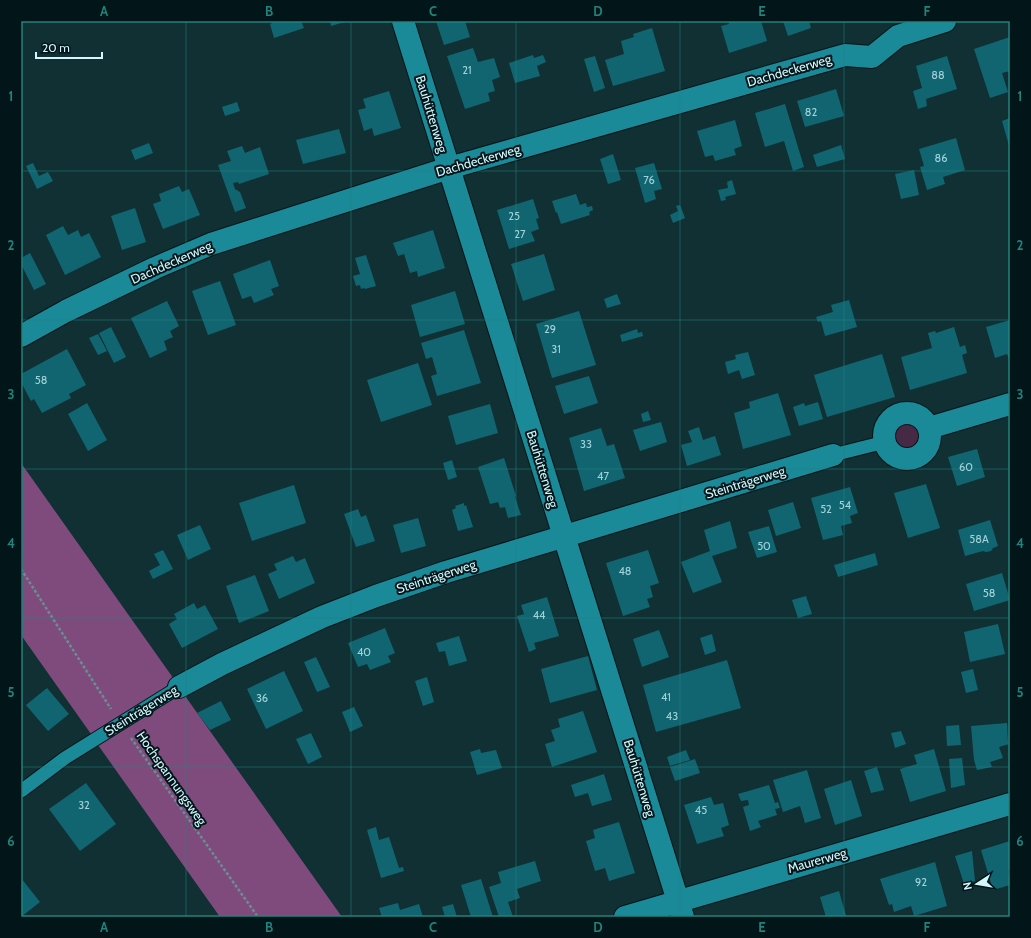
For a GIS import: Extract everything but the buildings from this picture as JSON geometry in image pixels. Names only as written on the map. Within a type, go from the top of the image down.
[{"type":"street","name":"Bauhüttenweg","points":[[403,21],[680,909]]},
{"type":"street","name":"Dachdeckerweg","points":[[21,336],[66,311],[155,268],[211,244],[449,168],[844,54],[872,57],[898,36],[945,21]]},
{"type":"street","points":[[929,428],[1010,404]]},
{"type":"street","points":[[904,412],[912,413],[922,418],[929,428],[929,443],[921,454],[914,458],[900,458],[888,449],[885,442],[884,434],[886,426],[896,415],[904,412]]},
{"type":"street","name":"Steinträgerweg","points":[[179,687],[222,664],[322,617],[369,599],[446,572],[834,455]]},
{"type":"street","name":"Maurerweg","points":[[625,917],[680,909],[1010,804]]},
{"type":"lane","name":"Steinträgerweg","points":[[834,455],[885,442]]},
{"type":"lane","name":"Steinträgerweg","points":[[21,791],[65,758],[179,687]]},
{"type":"path","name":"Hochspannungsweg","points":[[21,569],[121,722],[258,917]]},
{"type":"shaded area","points":[[908,419],[914,420],[921,426],[924,435],[923,441],[917,448],[908,451],[902,450],[895,444],[892,435],[893,429],[899,422]]},
{"type":"shaded area","points":[[21,463],[176,682],[91,734],[21,635]]},
{"type":"shaded area","points":[[183,693],[342,917],[220,917],[98,745]]}]
